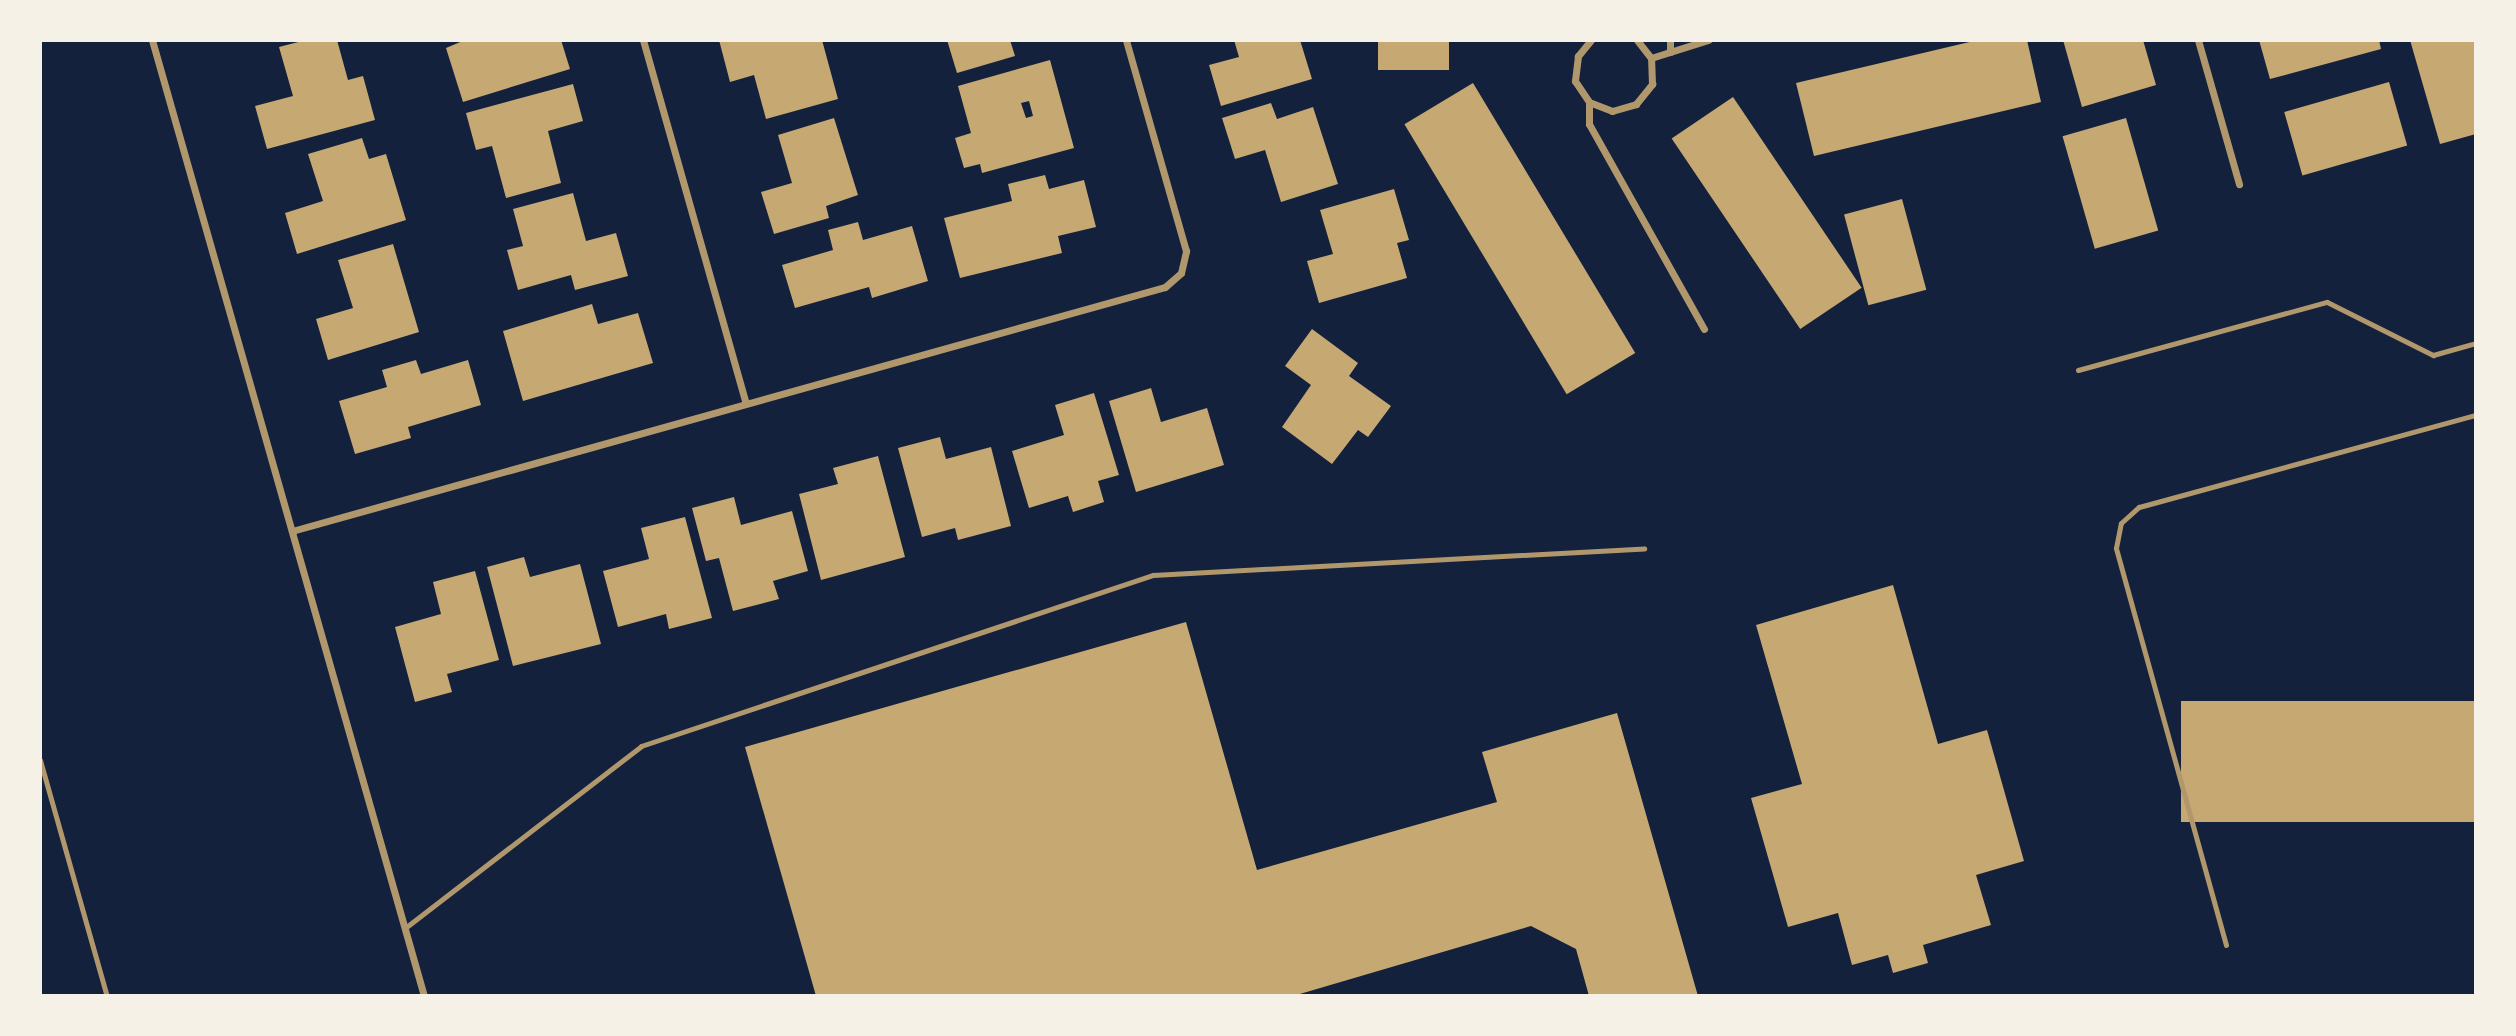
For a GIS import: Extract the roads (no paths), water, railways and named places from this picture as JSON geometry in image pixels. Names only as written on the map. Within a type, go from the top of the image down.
[{"type":"street","points":[[152,40],[424,996]]},
{"type":"street","points":[[643,40],[746,404]]},
{"type":"street","points":[[292,531],[1158,289],[1181,272],[1184,243],[1126,40]]},
{"type":"street","points":[[1591,40],[1575,68],[1589,102],[1589,124],[1704,329]]},
{"type":"street","points":[[1589,102],[1612,111],[1636,104],[1651,84],[1651,58],[1637,40]]},
{"type":"street","points":[[1670,40],[1670,52]]},
{"type":"street","points":[[1651,58],[1708,40]]},
{"type":"street","points":[[2198,40],[2239,184]]},
{"type":"lane","points":[[2078,370],[2328,302],[2433,355],[2476,344]]},
{"type":"lane","points":[[2226,946],[2116,548],[2121,523],[2139,507],[2476,415]]},
{"type":"lane","points":[[405,928],[641,746],[1153,575],[1644,548]]},
{"type":"lane","points":[[40,760],[107,996]]}]
